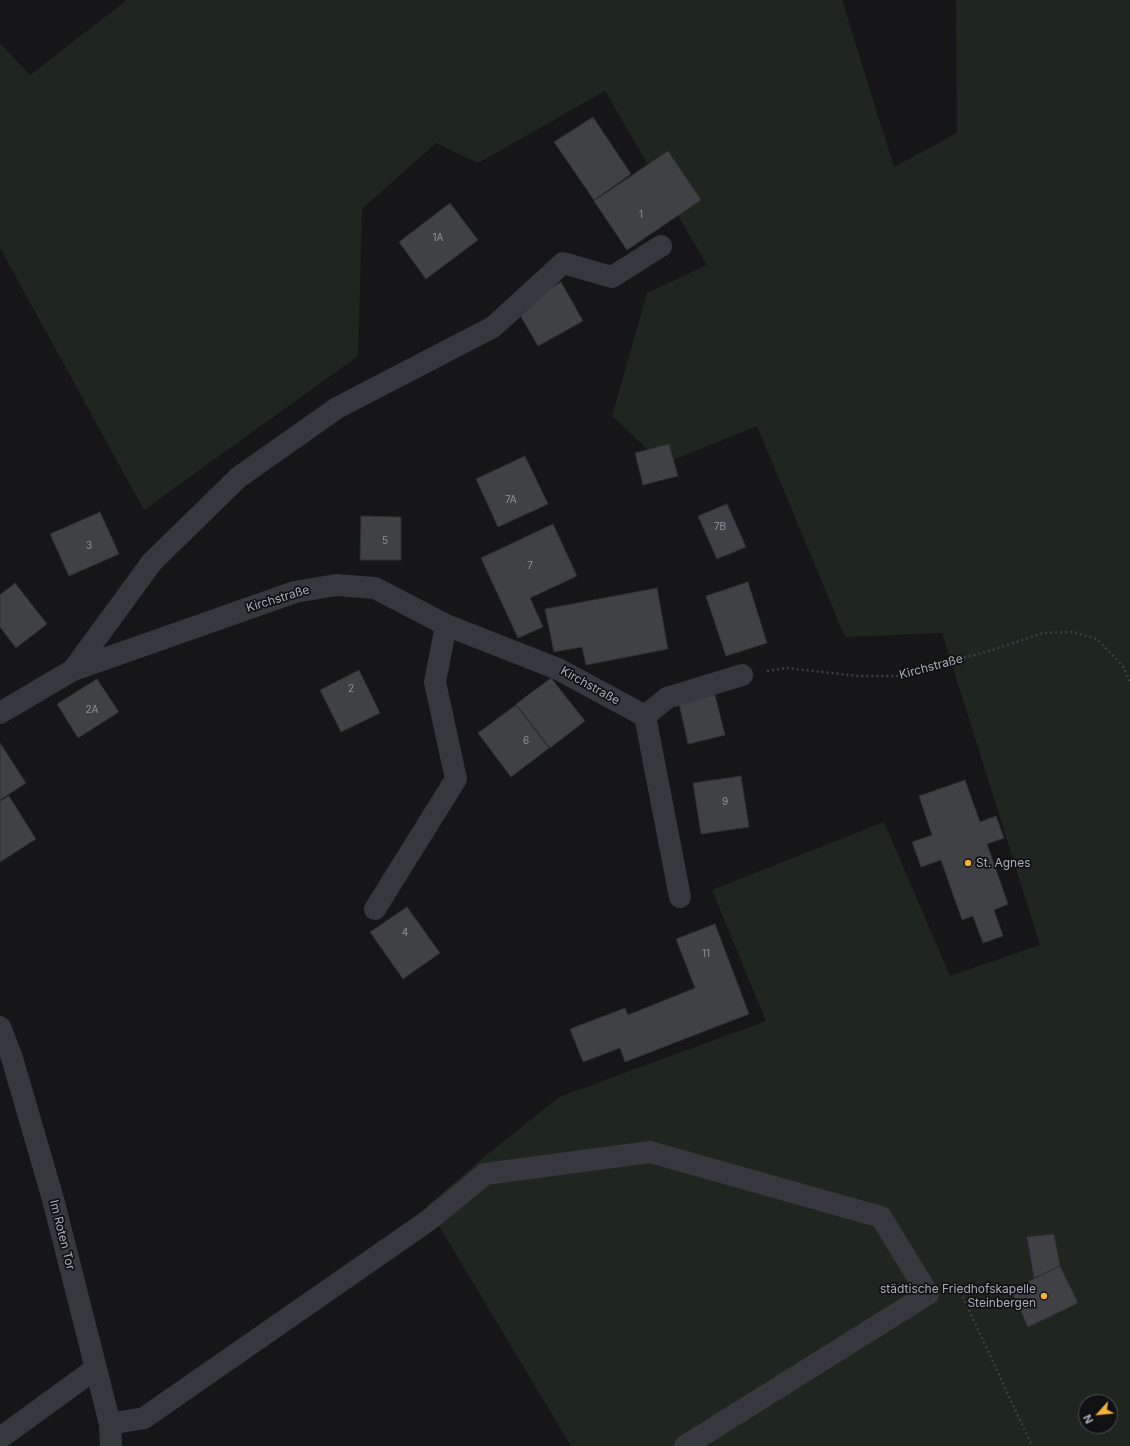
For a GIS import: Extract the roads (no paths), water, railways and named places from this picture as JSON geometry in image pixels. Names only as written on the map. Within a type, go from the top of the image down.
[{"type":"street","points":[[73,670],[152,562],[239,477],[337,408],[493,327],[563,263],[612,277],[661,246]]},
{"type":"street","name":"Kirchstraße","points":[[0,713],[73,670],[295,592],[336,585],[375,588],[446,625],[558,668],[645,716]]},
{"type":"street","points":[[375,909],[456,779],[435,682],[446,625]]},
{"type":"street","points":[[680,897],[645,716],[667,698],[742,674]]},
{"type":"street","name":"Im Roten Tor","points":[[0,1027],[12,1058],[53,1199],[110,1424],[110,1446]]},
{"type":"street","points":[[110,1424],[144,1418],[429,1220],[485,1174],[650,1152],[881,1217],[928,1294],[684,1446]]},
{"type":"street","points":[[0,1438],[95,1369]]},
{"type":"place","name":"St. Agnes","points":[[968,863]]},
{"type":"place","name":"städtische Friedhofskapelle Steinbergen","points":[[1044,1296]]}]
